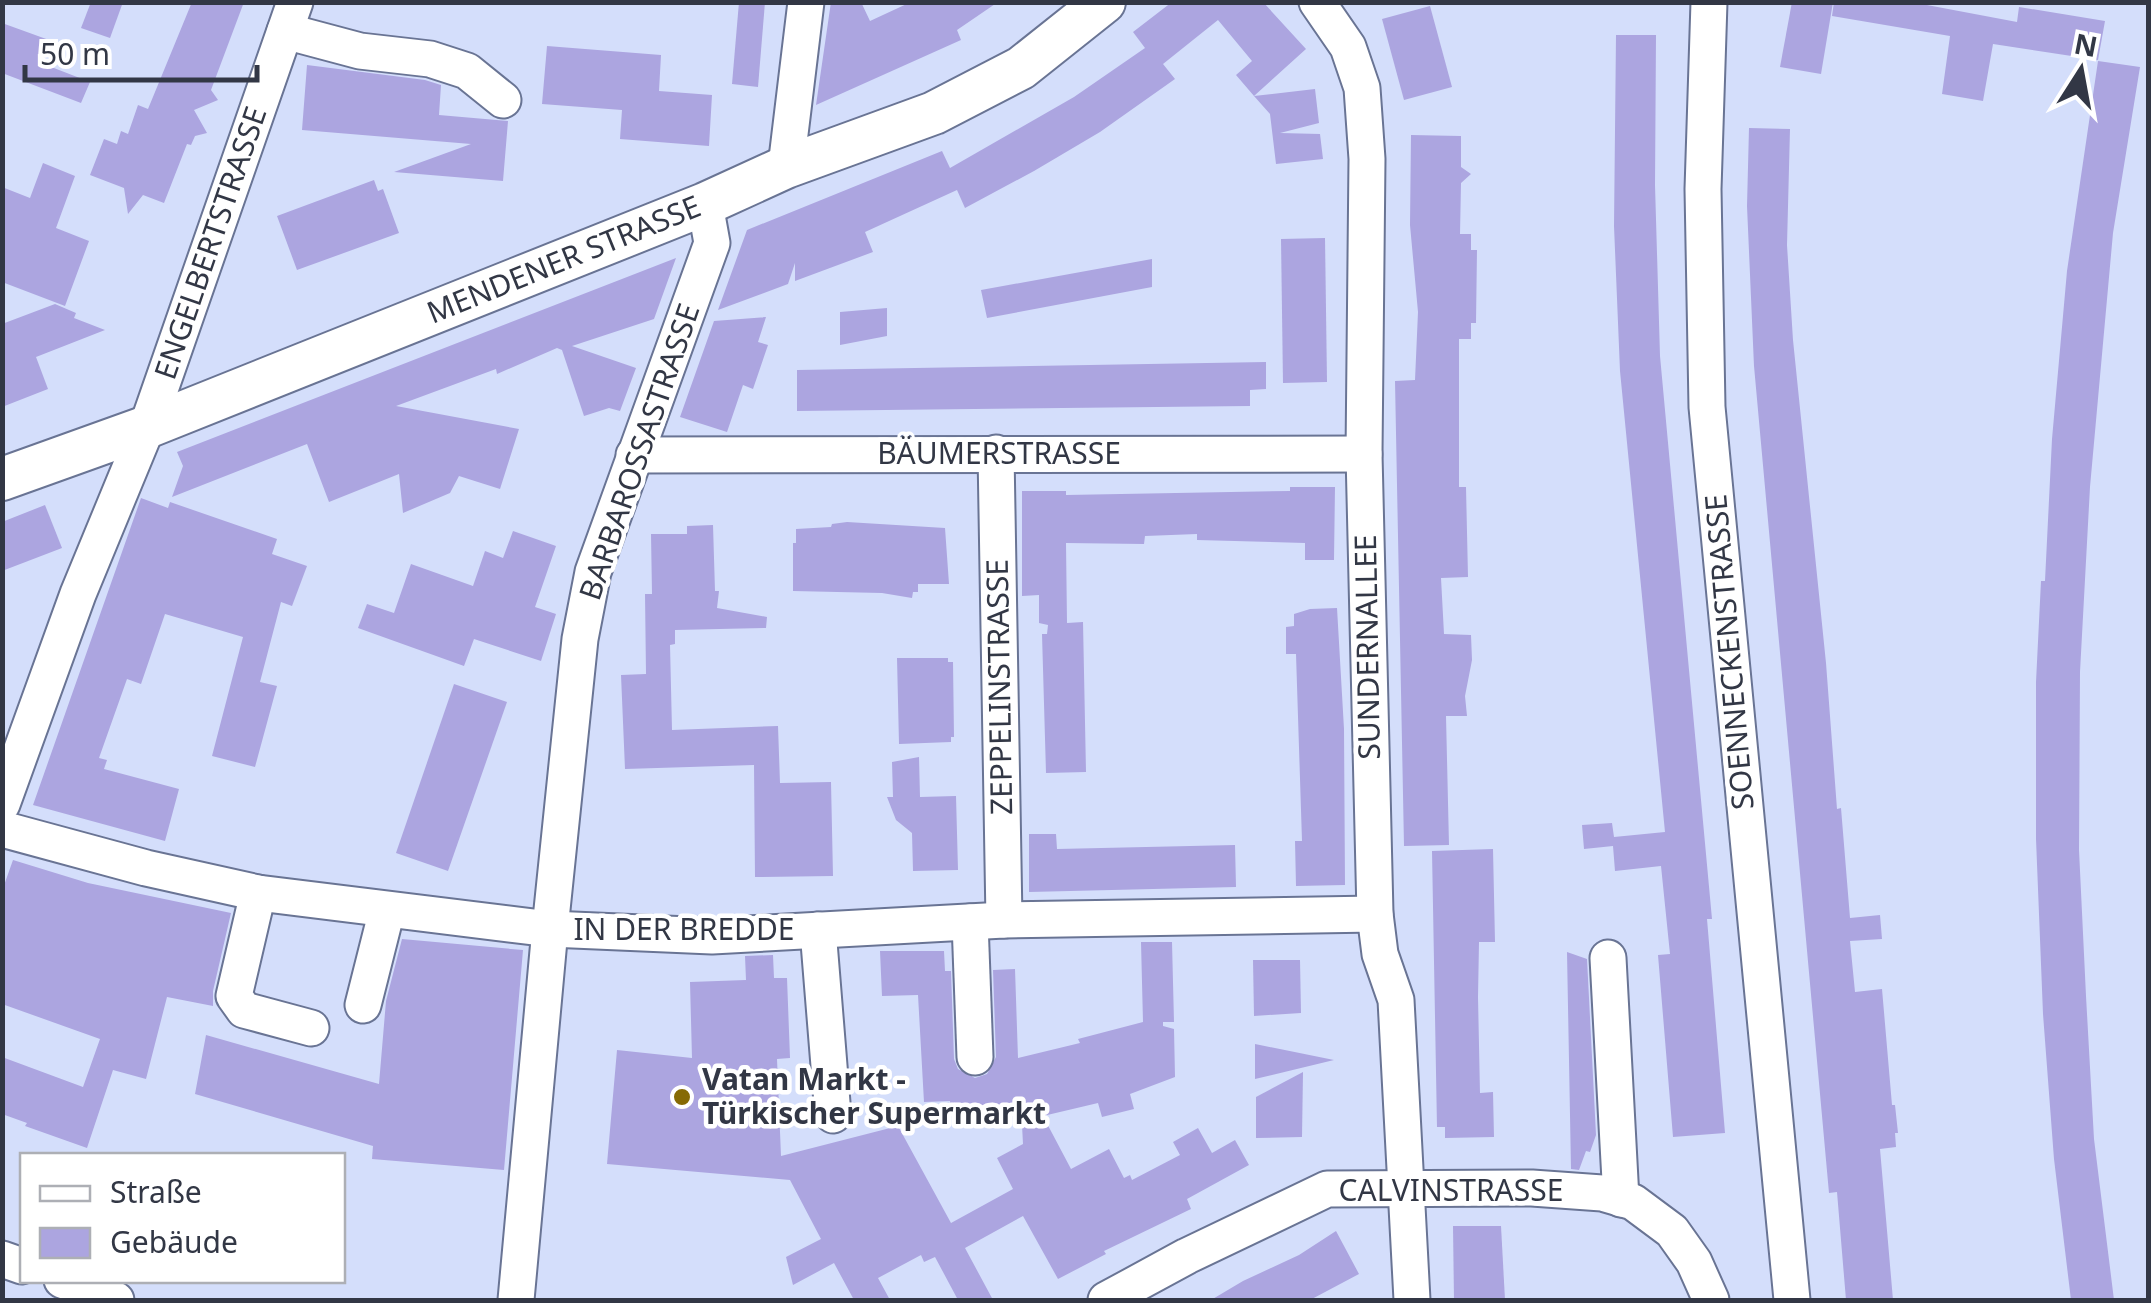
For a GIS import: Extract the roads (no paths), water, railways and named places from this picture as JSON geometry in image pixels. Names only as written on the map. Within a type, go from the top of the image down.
[{"type":"main road","name":"MENDENER STRASSE","points":[[2,478],[146,427],[706,204],[786,167],[934,113],[1021,68],[1104,2]]},
{"type":"street","points":[[786,167],[806,2]]},
{"type":"street","name":"SUNDERNALLEE","points":[[1317,2],[1348,47],[1362,88],[1367,159],[1364,454],[1375,914],[1380,954],[1396,1000],[1412,1300]]},
{"type":"street","name":"SOENNECKENSTRASSE","points":[[1709,2],[1702,189],[1707,407],[1792,1300]]},
{"type":"street","points":[[290,17],[360,51],[430,59],[467,71],[504,100]]},
{"type":"street","name":"ENGELBERTSTRASSE","points":[[2,804],[78,594],[146,427],[290,17]]},
{"type":"street","name":"BARBAROSSASTRASSE","points":[[516,1300],[580,638],[593,572],[712,244],[706,204]]},
{"type":"street","name":"ZEPPELINSTRASSE","points":[[975,1057],[987,921],[996,453]]},
{"type":"street","name":"BÄUMERSTRASSE","points":[[634,456],[1364,454]]},
{"type":"street","name":"IN DER BREDDE","points":[[2,829],[146,868],[258,892],[550,929],[712,936],[987,921],[1375,914]]},
{"type":"street","points":[[258,892],[234,996],[244,1010],[311,1028]]},
{"type":"street","points":[[364,1005],[387,910]]},
{"type":"street","points":[[818,930],[833,1116]]},
{"type":"street","points":[[1608,958],[1622,1199]]},
{"type":"street","name":"CALVINSTRASSE","points":[[1106,1300],[1187,1256],[1327,1190],[1532,1188],[1602,1193],[1633,1202],[1672,1230],[1694,1262],[1710,1300]]},
{"type":"street","points":[[70,1283],[116,1300]]},
{"type":"place","name":"Vatan Markt - Türkischer Supermarkt","points":[[682,1097]]}]
